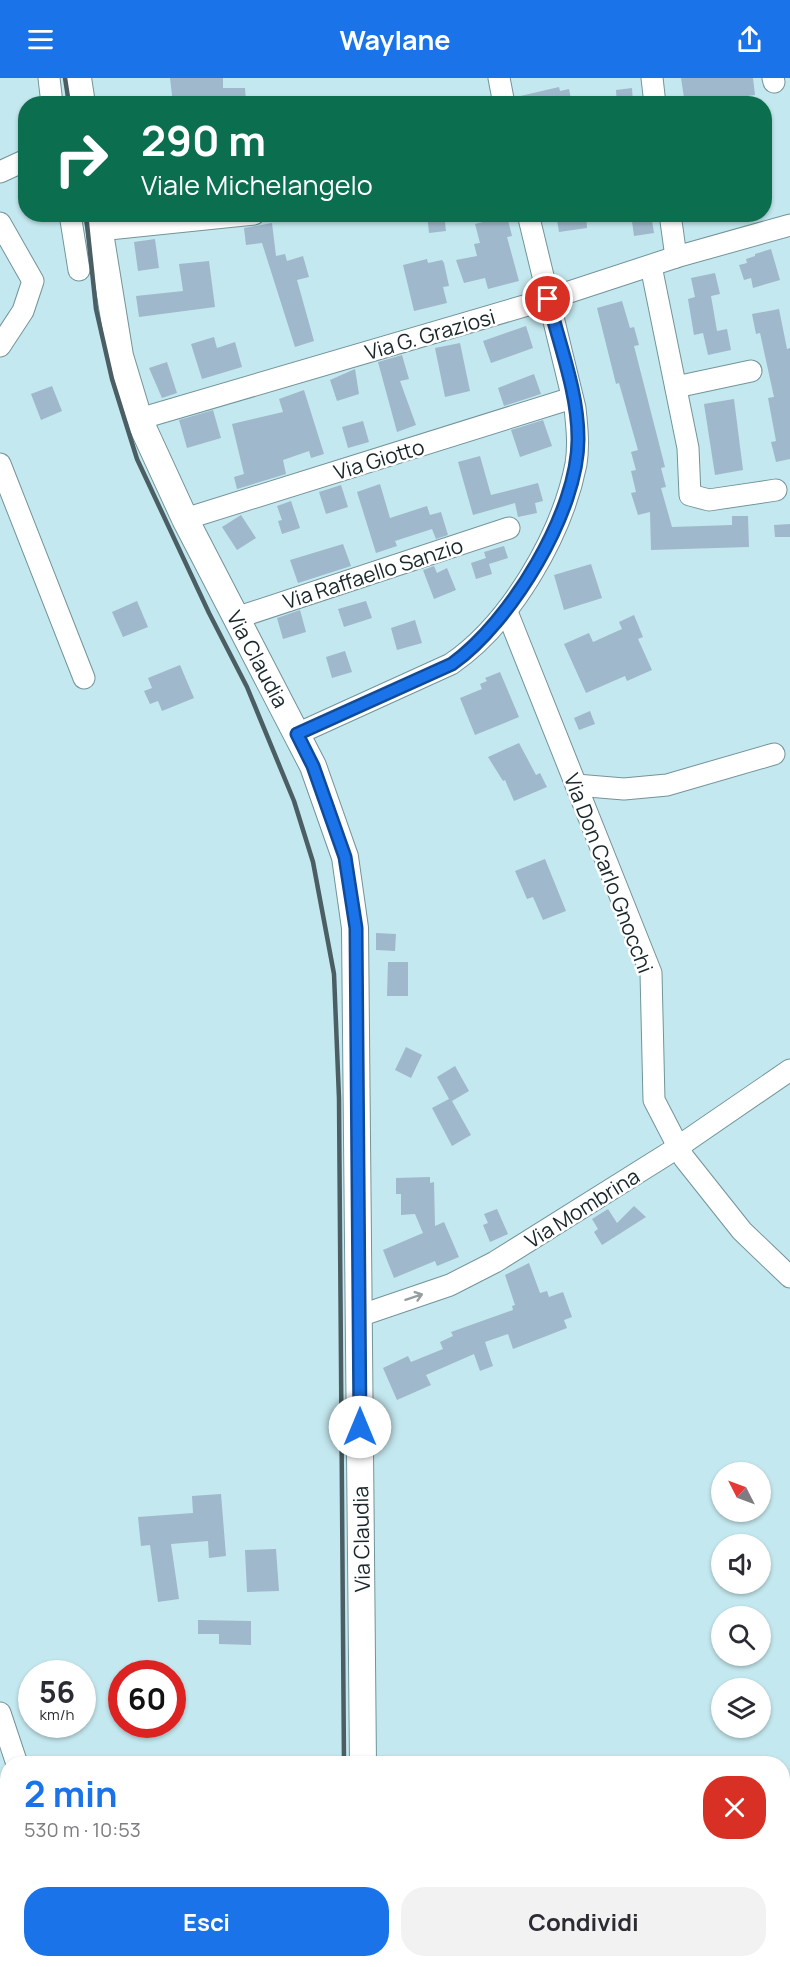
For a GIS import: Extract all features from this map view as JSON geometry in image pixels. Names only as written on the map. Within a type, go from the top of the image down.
[{"type":"main road","points":[[78,78],[81,96]]},
{"type":"main road","name":"Via Claudia","points":[[98,222],[120,356],[139,419],[185,519],[313,766],[345,857],[356,928],[363,1756]]},
{"type":"street","points":[[49,78],[51,96]]},
{"type":"street","points":[[499,78],[502,96]]},
{"type":"street","points":[[652,78],[654,96]]},
{"type":"street","points":[[0,172],[18,164]]},
{"type":"street","points":[[71,222],[79,270]]},
{"type":"street","points":[[297,734],[452,664],[469,652],[507,612],[537,562],[562,511],[576,464],[578,438],[572,398],[530,222]]},
{"type":"street","points":[[671,222],[676,257]]},
{"type":"street","points":[[0,223],[33,281],[23,311],[0,346]]},
{"type":"street","name":"Via G. Graziosi","points":[[139,419],[548,299],[676,257],[790,225]]},
{"type":"street","points":[[651,266],[688,448],[690,495],[709,500],[776,490]]},
{"type":"street","points":[[676,387],[751,371]]},
{"type":"street","name":"Via Giotto","points":[[185,519],[572,398]]},
{"type":"street","points":[[0,464],[84,678]]},
{"type":"street","name":"Via Raffaello Sanzio","points":[[236,618],[509,528]]},
{"type":"street","name":"Via Don Carlo Gnocchi","points":[[507,612],[651,973],[654,1100],[673,1150],[742,1231],[790,1277]]},
{"type":"street","points":[[576,785],[624,789],[667,785],[774,754]]},
{"type":"street","name":"Via Mombrina","points":[[359,1316],[450,1285],[495,1262],[673,1150],[790,1070]]},
{"type":"street","points":[[0,1713],[14,1756]]},
{"type":"building","points":[[170,78],[223,78],[223,88],[245,88],[246,96],[172,96]]},
{"type":"building","points":[[681,78],[753,78],[755,95],[684,96]]},
{"type":"building","points":[[559,87],[560,91],[569,89],[570,96],[520,96]]},
{"type":"building","points":[[632,88],[632,96],[616,96],[616,90]]},
{"type":"building","points":[[428,222],[445,222],[446,231],[429,233]]},
{"type":"building","points":[[508,222],[512,236],[507,237],[519,281],[488,289],[485,278],[464,283],[456,260],[477,256],[474,244],[480,243],[475,224]]},
{"type":"building","points":[[557,222],[587,222],[587,228],[559,232]]},
{"type":"building","points":[[632,222],[652,222],[654,233],[634,236]]},
{"type":"building","points":[[272,223],[276,256],[285,254],[287,261],[303,256],[309,277],[297,280],[314,341],[295,347],[262,243],[246,245],[244,228]]},
{"type":"building","points":[[155,239],[159,268],[138,271],[134,242]]},
{"type":"building","points":[[771,249],[780,280],[753,288],[751,278],[744,280],[739,265],[747,263],[746,259],[755,254]]},
{"type":"building","points":[[427,259],[428,263],[442,260],[444,263],[449,286],[443,287],[447,303],[414,311],[403,265]]},
{"type":"building","points":[[209,261],[215,307],[139,317],[136,296],[183,291],[179,264]]},
{"type":"building","points":[[715,273],[720,294],[711,296],[717,331],[727,329],[731,350],[708,355],[703,333],[694,335],[688,299],[695,297],[691,278]]},
{"type":"building","points":[[622,301],[630,328],[634,327],[639,345],[634,346],[665,467],[661,468],[666,487],[661,488],[672,527],[732,525],[732,516],[748,516],[749,547],[651,550],[650,512],[638,515],[631,493],[636,492],[631,471],[636,470],[631,452],[638,450],[619,383],[616,384],[597,308]]},
{"type":"building","points":[[779,309],[787,349],[790,348],[790,459],[776,462],[771,442],[776,441],[768,398],[774,397],[760,333],[756,334],[752,314]]},
{"type":"building","points":[[526,326],[533,348],[491,363],[483,341]]},
{"type":"building","points":[[214,337],[217,348],[235,342],[242,367],[202,379],[191,344]]},
{"type":"building","points":[[460,343],[470,391],[445,397],[435,348]]},
{"type":"building","points":[[402,355],[409,379],[400,381],[416,425],[397,432],[378,362]]},
{"type":"building","points":[[167,362],[177,393],[162,398],[149,368]]},
{"type":"building","points":[[355,369],[359,394],[337,401],[330,380]]},
{"type":"building","points":[[534,374],[541,394],[504,406],[498,388]]},
{"type":"building","points":[[52,386],[62,411],[41,420],[31,394]]},
{"type":"building","points":[[304,390],[324,454],[311,458],[309,451],[283,460],[286,474],[237,489],[234,477],[244,474],[232,424],[283,412],[279,399]]},
{"type":"building","points":[[734,399],[743,470],[715,475],[704,404]]},
{"type":"building","points":[[213,410],[221,438],[187,448],[179,420]]},
{"type":"building","points":[[543,420],[552,446],[520,457],[511,430]]},
{"type":"building","points":[[363,421],[369,442],[348,448],[342,427]]},
{"type":"building","points":[[480,456],[491,495],[538,483],[543,501],[535,503],[537,513],[518,517],[515,503],[473,515],[458,462]]},
{"type":"building","points":[[380,484],[390,518],[427,506],[430,515],[441,512],[448,535],[436,539],[432,529],[395,541],[397,546],[376,553],[357,492]]},
{"type":"building","points":[[341,485],[348,507],[326,514],[319,492]]},
{"type":"building","points":[[291,501],[300,528],[282,534],[278,521],[282,520],[277,506]]},
{"type":"building","points":[[241,515],[256,538],[237,550],[222,527]]},
{"type":"building","points":[[790,524],[790,537],[775,537],[774,525]]},
{"type":"building","points":[[343,544],[351,566],[298,583],[290,560]]},
{"type":"building","points":[[504,546],[508,558],[489,564],[492,574],[476,579],[471,563],[486,558],[484,552]]},
{"type":"building","points":[[591,564],[602,598],[564,610],[554,575]]},
{"type":"building","points":[[434,566],[437,573],[447,568],[456,590],[434,599],[423,570]]},
{"type":"building","points":[[137,601],[148,627],[123,637],[112,612]]},
{"type":"building","points":[[366,601],[372,618],[344,627],[338,609]]},
{"type":"building","points":[[300,610],[306,632],[283,639],[277,618]]},
{"type":"building","points":[[634,615],[643,637],[638,639],[652,670],[627,681],[625,676],[586,693],[564,644],[589,633],[593,642],[622,629],[619,622]]},
{"type":"building","points":[[415,620],[422,643],[397,650],[391,628]]},
{"type":"building","points":[[345,651],[352,672],[332,678],[326,657]]},
{"type":"building","points":[[180,665],[194,698],[162,711],[158,701],[150,704],[144,691],[152,688],[148,678]]},
{"type":"building","points":[[500,672],[519,717],[475,735],[460,698],[482,689],[480,684],[487,681],[485,678]]},
{"type":"building","points":[[590,711],[595,724],[579,730],[574,718]]},
{"type":"building","points":[[519,743],[536,775],[540,773],[547,787],[514,801],[505,780],[503,781],[488,757]]},
{"type":"building","points":[[545,859],[566,911],[543,920],[533,897],[527,899],[515,871]]},
{"type":"building","points":[[376,933],[396,934],[395,951],[376,950]]},
{"type":"building","points":[[388,962],[408,962],[408,996],[387,996]]},
{"type":"building","points":[[406,1047],[422,1055],[411,1078],[395,1070]]},
{"type":"building","points":[[455,1066],[469,1091],[452,1101],[471,1135],[452,1146],[432,1108],[449,1099],[437,1077]]},
{"type":"building","points":[[430,1177],[430,1183],[434,1182],[435,1226],[444,1222],[459,1257],[437,1266],[435,1261],[394,1278],[383,1250],[423,1233],[415,1214],[401,1215],[401,1194],[396,1194],[396,1178]]},
{"type":"building","points":[[634,1206],[646,1217],[602,1245],[594,1232],[598,1229],[592,1219],[608,1209],[617,1223]]},
{"type":"building","points":[[497,1209],[508,1234],[490,1242],[483,1225],[488,1223],[484,1214]]},
{"type":"building","points":[[529,1263],[540,1293],[547,1291],[549,1297],[563,1292],[572,1317],[564,1320],[567,1328],[513,1349],[508,1334],[485,1342],[493,1366],[480,1371],[474,1354],[426,1375],[431,1385],[397,1400],[383,1368],[408,1356],[411,1362],[443,1349],[440,1342],[453,1336],[451,1332],[513,1310],[512,1306],[515,1305],[505,1275]]},
{"type":"building","points":[[221,1494],[226,1556],[209,1558],[208,1541],[171,1544],[179,1599],[158,1602],[150,1545],[141,1546],[138,1517],[193,1513],[192,1496]]},
{"type":"building","points":[[276,1549],[279,1591],[247,1592],[245,1550]]},
{"type":"building","points":[[198,1620],[251,1621],[251,1645],[219,1644],[219,1634],[198,1634]]},
{"type":"railway","points":[[65,78],[68,96]]},
{"type":"railway","points":[[87,222],[96,309],[112,379],[137,459],[209,613],[247,687],[294,801],[313,862],[334,974],[339,1098],[344,1756]]},
{"type":"route","points":[[360,1427],[356,928],[345,857],[313,766],[297,734],[452,664],[469,652],[507,612],[537,562],[562,511],[576,464],[578,438],[575,408],[548,299]]}]
